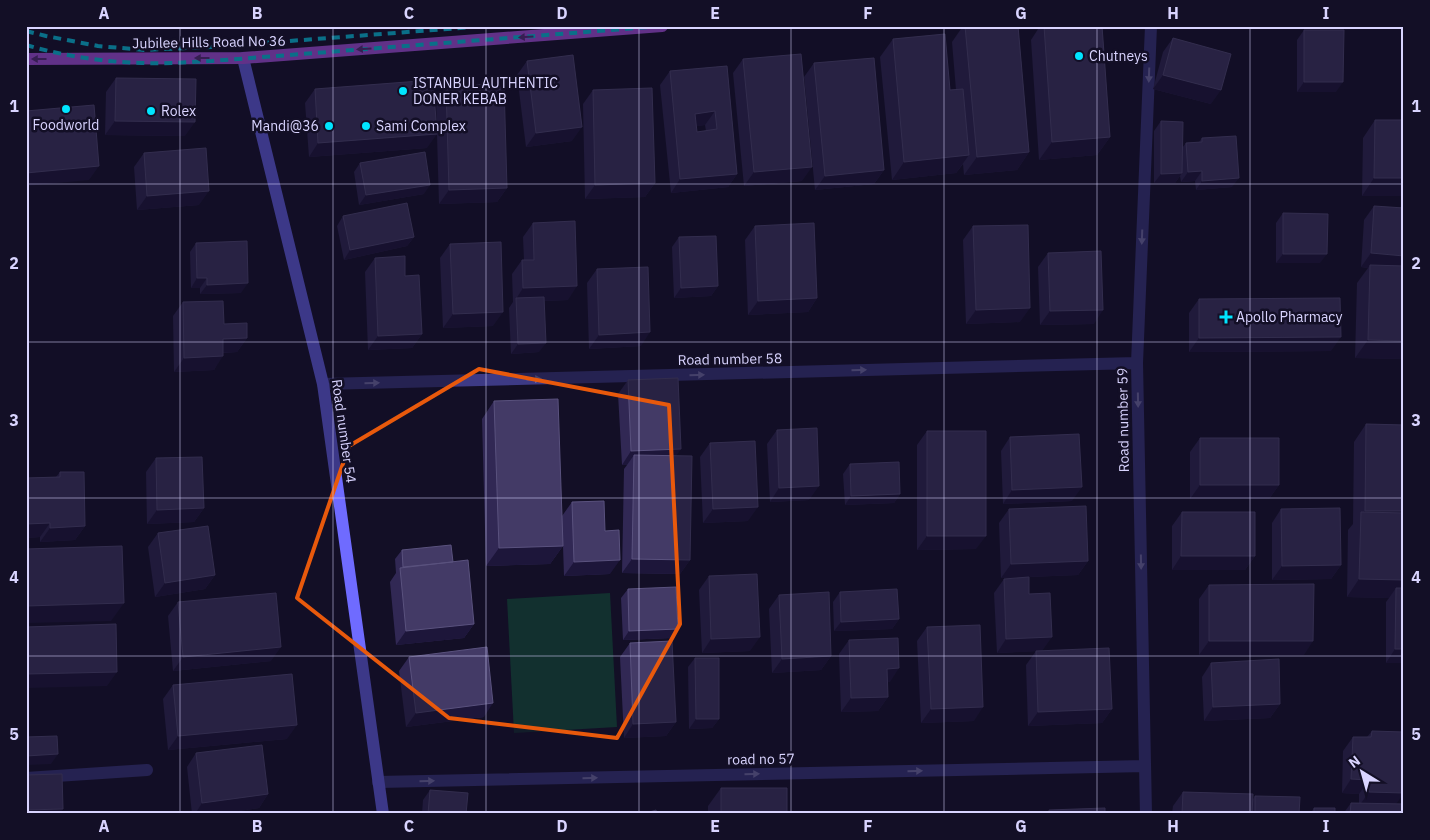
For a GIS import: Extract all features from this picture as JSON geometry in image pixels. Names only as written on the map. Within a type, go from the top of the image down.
[{"type":"main road","name":"Jubilee Hills Road No 36","points":[[26,59],[243,58],[662,26]]},
{"type":"street","name":"Road number 59","points":[[1146,814],[1137,363],[1151,26]]},
{"type":"street","name":"Road number 54","points":[[243,58],[323,384],[383,814]]},
{"type":"street","name":"Road number 58","points":[[323,384],[1137,363]]},
{"type":"street","name":"road no 57","points":[[378,782],[1145,766]]},
{"type":"street","points":[[26,778],[147,770]]},
{"type":"highlighted area","points":[[479,369],[669,405],[680,624],[617,738],[449,718],[297,598],[349,446]]},
{"type":"green space","points":[[610,593],[617,727],[514,733],[507,599]]},
{"type":"building","points":[[965,26],[1018,26],[1029,152],[977,157]]},
{"type":"building","points":[[1044,26],[1102,26],[1110,137],[1052,142]]},
{"type":"building","points":[[1304,30],[1344,30],[1343,82],[1304,82]]},
{"type":"building","points":[[945,34],[950,90],[963,89],[969,155],[904,162],[893,39]]},
{"type":"building","points":[[1173,38],[1231,54],[1221,90],[1163,75]]},
{"type":"building","points":[[801,54],[812,167],[754,172],[743,59]]},
{"type":"building","points":[[573,55],[582,127],[536,133],[527,61]]},
{"type":"building","points":[[874,58],[884,170],[825,176],[814,63]]},
{"type":"building","points":[[727,66],[737,174],[680,179],[670,71]],"holes":[[[715,111],[717,129],[697,132],[695,114]]]},
{"type":"building","points":[[116,78],[196,79],[195,122],[115,121]]},
{"type":"building","name":"Sami Complex","points":[[433,80],[437,134],[318,143],[315,89]]},
{"type":"building","points":[[504,84],[507,188],[449,190],[446,86]]},
{"type":"building","points":[[652,88],[655,183],[595,185],[593,90]]},
{"type":"building","points":[[94,105],[99,166],[26,173],[26,111]]},
{"type":"building","points":[[1375,120],[1404,120],[1404,178],[1374,178]]},
{"type":"building","points":[[1161,121],[1183,122],[1182,173],[1161,174]]},
{"type":"building","points":[[1236,136],[1239,178],[1202,181],[1202,171],[1188,172],[1186,143],[1202,142],[1202,138]]},
{"type":"building","points":[[206,148],[209,191],[147,196],[144,153]]},
{"type":"building","points":[[425,152],[430,185],[366,195],[360,163]]},
{"type":"building","points":[[407,203],[414,237],[350,250],[343,216]]},
{"type":"building","points":[[1374,206],[1404,208],[1404,256],[1371,253]]},
{"type":"building","points":[[1283,213],[1328,214],[1327,254],[1283,254]]},
{"type":"building","points":[[575,221],[577,286],[523,288],[522,260],[534,260],[533,223]]},
{"type":"building","points":[[814,223],[817,298],[758,301],[755,226]]},
{"type":"building","points":[[1028,225],[1030,308],[976,310],[973,226]]},
{"type":"building","points":[[716,236],[718,286],[681,288],[679,237]]},
{"type":"building","points":[[247,241],[248,283],[207,285],[207,278],[197,278],[196,243]]},
{"type":"building","points":[[501,242],[503,312],[453,314],[450,244]]},
{"type":"building","points":[[1101,251],[1103,310],[1050,311],[1048,253]]},
{"type":"building","points":[[405,256],[405,276],[419,275],[422,334],[378,336],[375,258]]},
{"type":"building","points":[[1370,265],[1404,266],[1404,341],[1368,340]]},
{"type":"building","points":[[648,267],[650,332],[599,335],[597,269]]},
{"type":"building","points":[[544,297],[546,343],[518,344],[516,298]]},
{"type":"building","points":[[1340,298],[1341,337],[1199,338],[1199,299]]},
{"type":"building","points":[[223,301],[224,324],[247,323],[247,338],[223,339],[223,356],[184,358],[183,302]]},
{"type":"building","points":[[678,378],[681,449],[631,451],[628,380]]},
{"type":"building","points":[[558,399],[563,546],[499,548],[494,401]]},
{"type":"building","points":[[1366,424],[1404,425],[1404,511],[1365,511]]},
{"type":"building","points":[[817,428],[819,486],[779,488],[777,430]]},
{"type":"building","points":[[927,431],[986,431],[986,536],[927,536]]},
{"type":"building","points":[[1079,434],[1082,487],[1012,490],[1010,437]]},
{"type":"building","points":[[1200,438],[1279,438],[1279,485],[1200,485]]},
{"type":"building","points":[[755,441],[758,507],[713,509],[710,443]]},
{"type":"building","points":[[634,455],[692,456],[690,560],[632,559]]},
{"type":"building","points":[[202,457],[204,508],[157,510],[156,458]]},
{"type":"building","points":[[899,462],[900,494],[851,496],[850,464]]},
{"type":"building","points":[[60,472],[84,472],[85,526],[50,528],[50,523],[26,524],[26,478],[60,477]]},
{"type":"building","points":[[604,501],[605,531],[619,530],[620,560],[574,562],[572,502]]},
{"type":"building","points":[[1086,506],[1088,561],[1011,564],[1009,509]]},
{"type":"building","points":[[1340,508],[1341,565],[1282,566],[1281,509]]},
{"type":"building","points":[[1182,512],[1255,512],[1255,556],[1181,556]]},
{"type":"building","points":[[1361,512],[1404,513],[1404,580],[1359,579]]},
{"type":"building","points":[[208,526],[215,575],[165,583],[158,533]]},
{"type":"building","points":[[451,545],[453,562],[403,567],[402,550]]},
{"type":"building","points":[[122,546],[124,603],[26,606],[26,549]]},
{"type":"building","points":[[468,560],[474,624],[406,631],[400,568]]},
{"type":"building","points":[[757,574],[760,637],[711,639],[709,576]]},
{"type":"building","points":[[1029,577],[1029,594],[1050,593],[1052,637],[1006,639],[1004,579]]},
{"type":"building","points":[[1314,584],[1313,641],[1209,641],[1209,585]]},
{"type":"building","points":[[676,587],[678,629],[629,631],[628,589]]},
{"type":"building","points":[[1396,588],[1404,588],[1404,649],[1395,649]]},
{"type":"building","points":[[897,589],[899,619],[841,622],[840,592]]},
{"type":"building","points":[[829,592],[831,656],[782,659],[779,595]]},
{"type":"building","points":[[276,593],[281,647],[183,657],[178,602]]},
{"type":"building","points":[[116,624],[117,672],[26,674],[26,627]]},
{"type":"building","points":[[980,625],[983,707],[931,709],[927,627]]},
{"type":"building","points":[[898,638],[899,668],[887,669],[888,697],[851,698],[849,640]]},
{"type":"building","points":[[672,641],[676,722],[633,724],[630,643]]},
{"type":"building","points":[[487,647],[493,703],[416,713],[409,657]]},
{"type":"building","points":[[1109,648],[1112,709],[1038,712],[1036,651]]},
{"type":"building","points":[[695,658],[719,658],[719,719],[696,719]]},
{"type":"building","points":[[1279,659],[1280,704],[1213,707],[1211,663]]},
{"type":"building","points":[[292,674],[297,725],[178,736],[173,685]]},
{"type":"building","points":[[1372,731],[1404,732],[1404,793],[1369,792],[1369,780],[1351,779],[1353,737],[1371,737]]},
{"type":"building","points":[[57,736],[58,754],[26,756],[26,737]]},
{"type":"building","points":[[262,745],[268,794],[202,803],[196,753]]},
{"type":"building","points":[[62,774],[63,809],[26,810],[26,775]]},
{"type":"building","points":[[721,788],[787,788],[787,814],[721,814]]},
{"type":"building","points":[[430,790],[468,793],[466,814],[428,814]]},
{"type":"building","points":[[1183,792],[1253,794],[1252,814],[1182,814]]},
{"type":"building","points":[[1255,796],[1300,797],[1299,814],[1255,814]]},
{"type":"building","points":[[1351,803],[1404,804],[1404,814],[1350,814]]},
{"type":"building","points":[[1105,808],[1105,814],[1049,814],[1049,810]]},
{"type":"building","points":[[1314,808],[1335,808],[1335,814],[1314,814]]},
{"type":"building","points":[[656,810],[657,814],[643,814]]},
{"type":"building","points":[[912,812],[912,814],[872,814],[872,813]]},
{"type":"railway","points":[[26,31],[98,46],[144,50],[211,47],[486,26]]},
{"type":"railway","points":[[26,45],[98,60],[168,63],[663,26]]},
{"type":"place","name":"Chutneys","points":[[1079,56]]},
{"type":"place","name":"ISTANBUL AUTHENTIC DONER KEBAB","points":[[403,91]]},
{"type":"place","name":"Foodworld","points":[[66,109]]},
{"type":"place","name":"Rolex","points":[[151,111]]},
{"type":"place","name":"Mandi@36","points":[[329,126]]},
{"type":"place","name":"Sami Complex","points":[[366,126]]},
{"type":"place","name":"Apollo Pharmacy","points":[[1226,317]]}]
